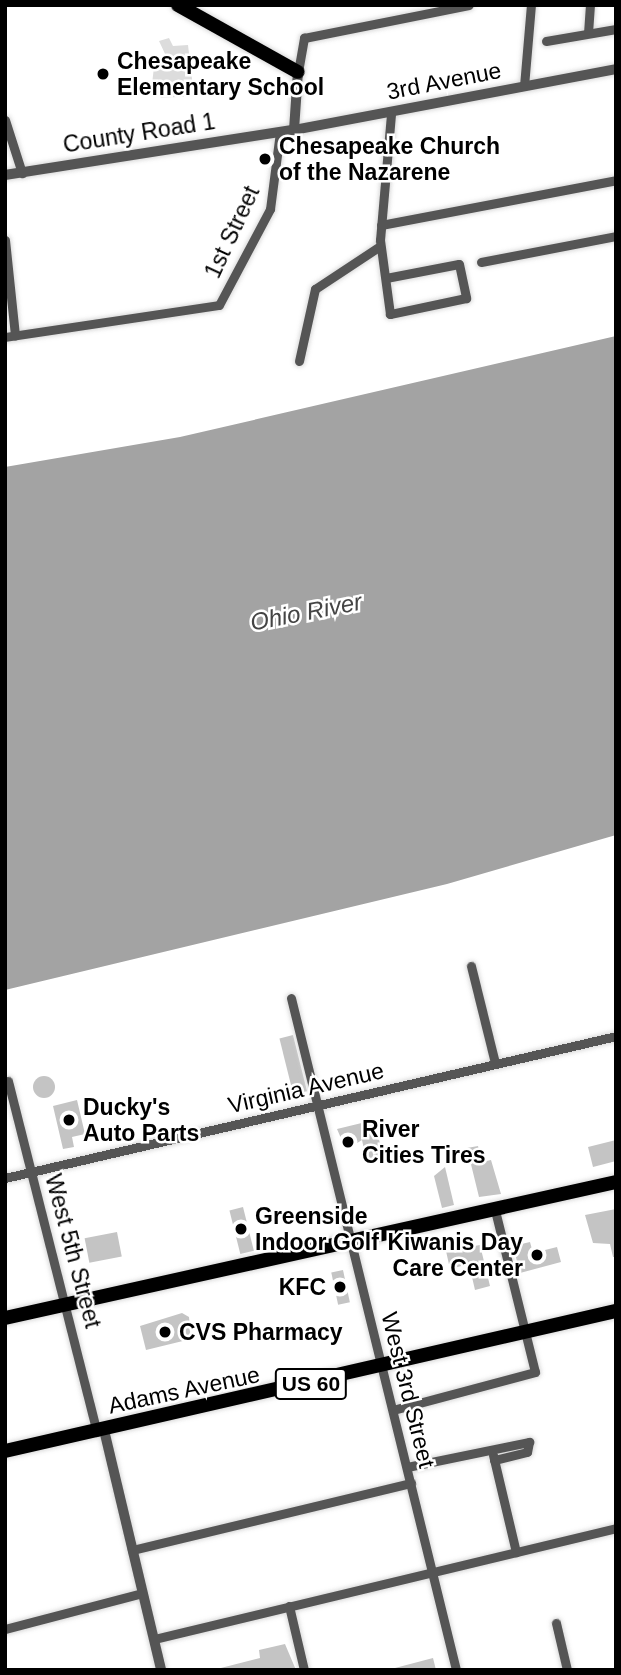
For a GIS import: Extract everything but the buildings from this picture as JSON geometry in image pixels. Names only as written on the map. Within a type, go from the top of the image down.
[{"type":"main road","points":[[178,5],[298,72]]},
{"type":"main road","points":[[5,1318],[351,1244],[616,1182]]},
{"type":"main road","name":"Adams Avenue","points":[[5,1451],[382,1367],[616,1311]]},
{"type":"street","points":[[294,130],[298,72],[304,38],[430,9],[469,5]]},
{"type":"street","points":[[524,86],[531,5]]},
{"type":"street","points":[[588,33],[590,5]]},
{"type":"street","points":[[546,41],[616,29]]},
{"type":"street","name":"3rd Avenue","points":[[280,132],[616,69]]},
{"type":"street","points":[[386,278],[459,264],[466,298],[390,314],[380,246],[391,113]]},
{"type":"street","points":[[5,120],[22,173]]},
{"type":"street","name":"County Road 1","points":[[5,176],[280,132]]},
{"type":"street","name":"1st Street","points":[[10,336],[219,306],[270,209],[280,132]]},
{"type":"street","points":[[381,225],[616,180]]},
{"type":"street","points":[[481,262],[616,236]]},
{"type":"street","points":[[5,240],[10,336]]},
{"type":"street","points":[[299,361],[314,289],[380,246]]},
{"type":"street","points":[[471,966],[495,1063]]},
{"type":"street","name":"West 3rd Street","points":[[291,998],[456,1670]]},
{"type":"street","name":"Virginia Avenue","points":[[5,1178],[616,1036]]},
{"type":"street","name":"West 5th Street","points":[[8,1080],[161,1670]]},
{"type":"street","points":[[5,1116],[16,1115]]},
{"type":"street","points":[[393,1410],[535,1372],[495,1210]]},
{"type":"street","points":[[407,1467],[524,1439],[530,1444],[527,1452],[494,1460]]},
{"type":"street","points":[[491,1447],[516,1552]]},
{"type":"street","points":[[132,1550],[411,1483]]},
{"type":"street","points":[[154,1639],[616,1528]]},
{"type":"street","points":[[5,1629],[142,1593]]},
{"type":"street","points":[[289,1606],[304,1670]]},
{"type":"street","points":[[555,1623],[567,1670]]},
{"type":"shaded area","points":[[169,38],[173,46],[188,45],[194,96],[161,98],[152,84],[154,67],[167,58],[159,41]]},
{"type":"water","name":"Ohio River","points":[[616,336],[616,835],[447,884],[5,990],[5,467],[180,437]]},
{"type":"place","name":"Chesapeake Elementary School","points":[[103,74]]},
{"type":"place","name":"Chesapeake Church of the Nazarene","points":[[265,159]]},
{"type":"place","name":"Ducky's Auto Parts","points":[[69,1120]]},
{"type":"place","name":"River Cities Tires","points":[[348,1142]]},
{"type":"place","name":"Greenside Indoor Golf","points":[[241,1229]]},
{"type":"place","name":"Kiwanis Day Care Center","points":[[537,1255]]},
{"type":"place","name":"KFC","points":[[340,1287]]},
{"type":"place","name":"CVS Pharmacy","points":[[165,1332]]}]
